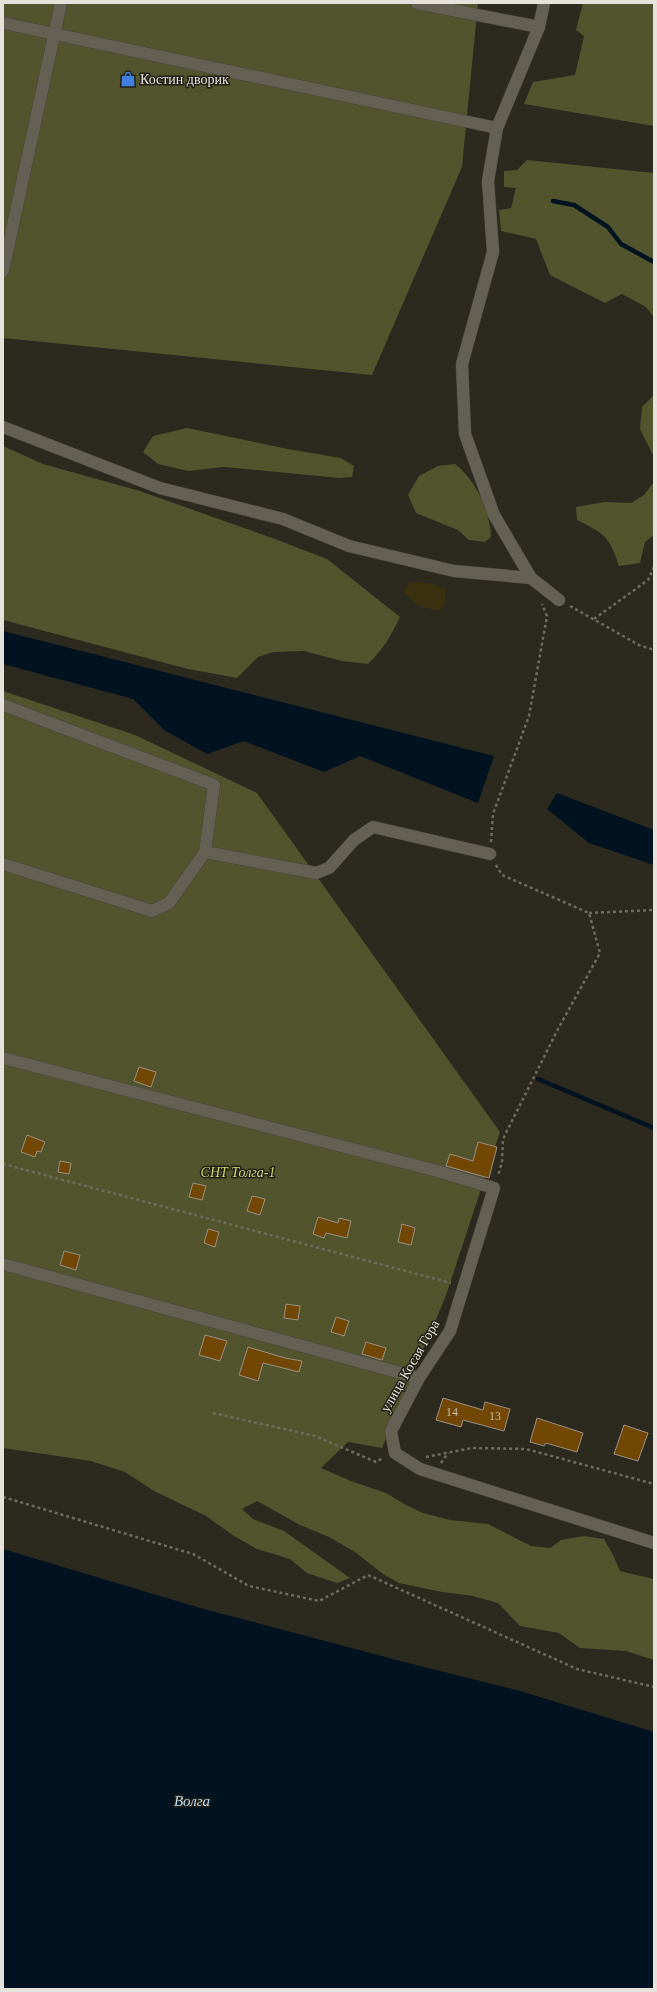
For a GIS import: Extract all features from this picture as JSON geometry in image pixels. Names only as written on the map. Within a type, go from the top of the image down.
[{"type":"street","points":[[3,271],[61,3]]},
{"type":"street","points":[[417,3],[539,27]]},
{"type":"street","points":[[544,3],[539,27],[496,128],[488,181],[493,252],[462,364],[465,434],[494,515],[531,578],[559,600]]},
{"type":"street","points":[[3,23],[496,128]]},
{"type":"street","points":[[3,427],[160,488],[283,519],[349,546],[454,571],[531,578]]},
{"type":"street","points":[[3,705],[214,785],[205,852],[169,903],[152,911],[3,864]]},
{"type":"street","points":[[205,852],[316,873],[329,868],[354,840],[373,827],[490,854]]},
{"type":"street","points":[[3,1058],[437,1171],[494,1188]]},
{"type":"street","name":"улица Косая Гора","points":[[395,1452],[391,1431],[419,1378],[450,1331],[494,1188]]},
{"type":"street","points":[[3,1264],[419,1378]]},
{"type":"street","points":[[395,1452],[420,1469],[654,1543]]},
{"type":"path","points":[[594,619],[648,580],[654,567]]},
{"type":"path","points":[[559,600],[639,645],[654,650]]},
{"type":"path","points":[[542,603],[547,616],[529,716],[493,814],[490,854],[502,875],[588,913],[654,910]]},
{"type":"path","points":[[494,1188],[502,1162],[503,1138],[558,1029],[600,953],[588,913]]},
{"type":"path","points":[[3,1164],[463,1287]]},
{"type":"path","points":[[213,1413],[315,1436],[376,1462],[395,1452]]},
{"type":"path","points":[[408,1462],[472,1448],[526,1449],[654,1484]]},
{"type":"path","points":[[3,1497],[193,1554],[249,1586],[319,1600],[368,1575],[577,1670],[654,1687]]},
{"type":"green space","points":[[3,3],[478,3],[462,167],[372,375],[3,338]]},
{"type":"green space","points":[[583,3],[654,3],[654,126],[524,104],[533,82],[575,75],[584,36],[576,30]]},
{"type":"green space","points":[[527,160],[654,173],[654,317],[646,307],[622,294],[605,303],[550,275],[536,239],[501,231],[499,210],[511,208],[516,188],[504,187],[504,171],[517,170]]},
{"type":"green space","points":[[654,395],[654,457],[640,429],[642,407]]},
{"type":"green space","points":[[187,428],[288,449],[341,458],[354,466],[352,477],[339,478],[224,467],[188,471],[158,464],[143,452],[153,436]]},
{"type":"green space","points":[[3,446],[43,464],[140,491],[327,559],[400,617],[386,642],[368,664],[342,661],[304,651],[273,652],[258,657],[237,678],[188,669],[3,620]]},
{"type":"green space","points":[[455,464],[469,478],[485,507],[491,537],[485,542],[469,540],[458,530],[416,513],[408,495],[419,476],[438,466]]},
{"type":"green space","points":[[654,479],[654,535],[645,542],[640,563],[619,566],[612,548],[605,537],[577,520],[576,507],[605,502],[631,503],[644,495],[653,483]]},
{"type":"green space","name":"СНТ Толга-1","points":[[3,691],[135,735],[257,793],[500,1132],[445,1298],[382,1448],[348,1442],[321,1468],[351,1481],[386,1493],[423,1513],[450,1520],[488,1524],[531,1546],[550,1548],[561,1540],[584,1536],[604,1539],[620,1571],[654,1579],[654,1660],[626,1651],[580,1648],[559,1633],[520,1626],[498,1603],[473,1596],[442,1592],[399,1583],[383,1574],[355,1552],[329,1537],[300,1525],[257,1501],[242,1509],[253,1519],[284,1531],[350,1578],[337,1583],[307,1573],[290,1559],[257,1549],[234,1536],[206,1516],[154,1491],[125,1472],[91,1461],[3,1448]]},
{"type":"sand","points":[[410,582],[428,583],[445,588],[445,604],[439,611],[418,606],[404,592]]},
{"type":"water","points":[[3,631],[494,756],[478,803],[360,756],[324,772],[244,741],[207,754],[164,730],[133,699],[3,664]]},
{"type":"water","points":[[557,793],[654,830],[654,865],[589,843],[547,809]]},
{"type":"water","name":"Волга","points":[[3,1549],[200,1608],[520,1691],[654,1732],[654,1989],[3,1989]]},
{"type":"building","points":[[139,1067],[156,1072],[151,1087],[134,1081]]},
{"type":"building","points":[[27,1135],[45,1142],[41,1152],[37,1151],[35,1157],[21,1152]]},
{"type":"building","points":[[478,1142],[497,1147],[489,1178],[446,1166],[450,1154],[473,1161]]},
{"type":"building","points":[[60,1161],[71,1163],[69,1174],[58,1172]]},
{"type":"building","points":[[193,1183],[206,1186],[202,1200],[189,1197]]},
{"type":"building","points":[[252,1196],[265,1199],[260,1215],[247,1211]]},
{"type":"building","points":[[318,1217],[338,1223],[339,1218],[351,1221],[347,1238],[326,1233],[324,1238],[313,1234]]},
{"type":"building","points":[[402,1224],[415,1228],[411,1245],[398,1242]]},
{"type":"building","points":[[208,1229],[219,1232],[215,1247],[204,1243]]},
{"type":"building","points":[[64,1251],[80,1255],[76,1270],[60,1265]]},
{"type":"building","points":[[286,1304],[300,1306],[298,1320],[284,1318]]},
{"type":"building","points":[[336,1317],[349,1321],[344,1336],[331,1332]]},
{"type":"building","points":[[205,1335],[227,1341],[220,1361],[199,1355]]},
{"type":"building","points":[[366,1342],[386,1348],[382,1360],[362,1354]]},
{"type":"building","points":[[248,1347],[285,1358],[302,1361],[299,1372],[263,1363],[258,1381],[239,1375]]},
{"type":"building","points":[[443,1398],[483,1410],[485,1402],[510,1409],[504,1431],[463,1420],[461,1427],[436,1420]]},
{"type":"building","points":[[537,1418],[583,1433],[577,1452],[546,1443],[544,1446],[530,1442]]},
{"type":"building","points":[[624,1425],[648,1433],[638,1461],[614,1454]]},
{"type":"waterway","points":[[553,201],[574,205],[608,227],[621,244],[654,262]]},
{"type":"waterway","points":[[538,1079],[654,1128]]},
{"type":"place","name":"Костин дворик","points":[[128,79]]}]
